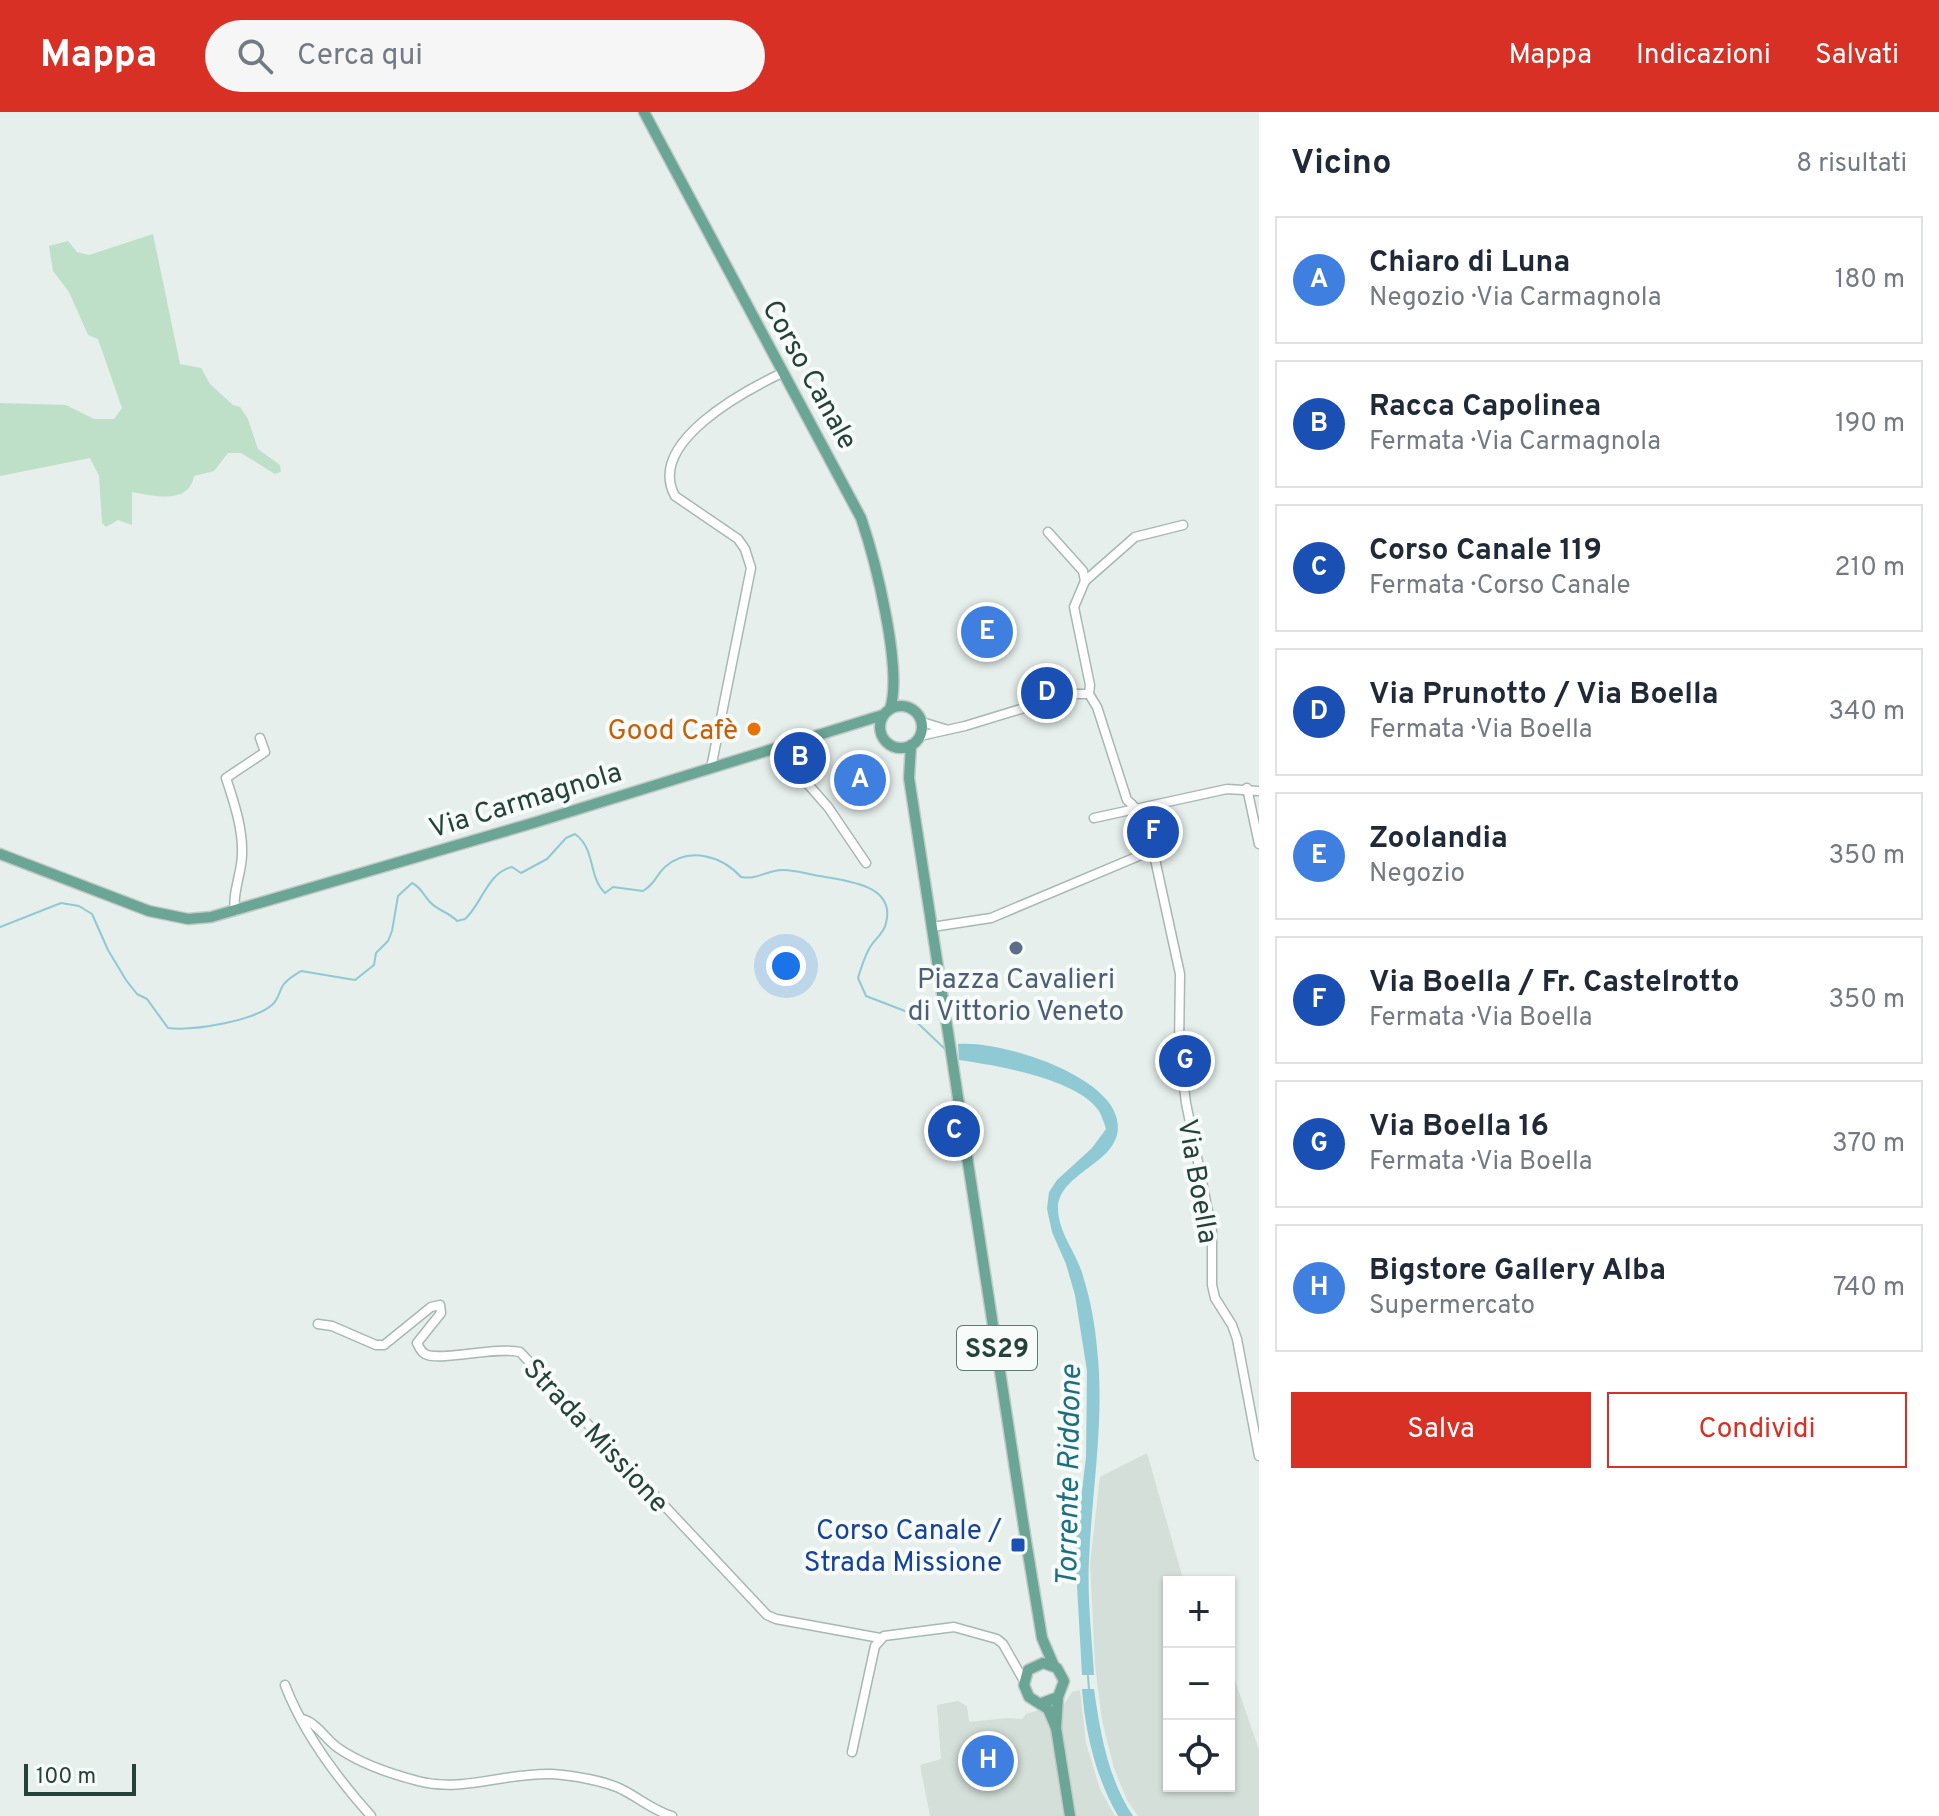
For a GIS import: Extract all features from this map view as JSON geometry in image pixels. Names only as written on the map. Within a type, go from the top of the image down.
[{"type":"main road","name":"Corso Canale","points":[[644,112],[861,518],[880,584],[893,674],[908,707],[917,713],[922,722]]},
{"type":"main road","name":"Corso Canale","points":[[880,732],[893,674]]},
{"type":"main road","points":[[886,712],[897,706],[908,707]]},
{"type":"main road","name":"Via Carmagnola","points":[[0,854],[167,916],[188,919],[211,917],[847,727],[886,712]]},
{"type":"main road","points":[[897,748],[911,745],[920,736],[922,722]]},
{"type":"main road","name":"Via Carmagnola","points":[[847,727],[880,732]]},
{"type":"main road","points":[[880,732],[886,742],[897,748],[909,778]]},
{"type":"main road","name":"SS29","points":[[911,745],[909,778],[952,1059],[1042,1638],[1054,1666]]},
{"type":"main road","name":"SS29","points":[[1035,1665],[1042,1638]]},
{"type":"main road","points":[[1056,1728],[1048,1709],[1029,1697],[1024,1681],[1035,1665],[1054,1666],[1064,1681],[1058,1697],[1056,1728],[1070,1816]]},
{"type":"main road","points":[[1042,1703],[1058,1697]]},
{"type":"street","points":[[711,768],[743,613],[750,560],[738,539],[675,496],[670,486],[670,466],[677,450],[725,403],[782,373]]},
{"type":"street","points":[[1085,581],[1135,537],[1183,525]]},
{"type":"street","points":[[1048,532],[1083,571],[1085,581]]},
{"type":"street","name":"Via Boella","points":[[1085,581],[1074,607],[1090,685],[1089,694],[1097,707],[1127,800],[1138,808],[1153,850],[1180,974],[1179,1047],[1186,1103],[1212,1231],[1212,1285],[1215,1298],[1237,1339],[1259,1456]]},
{"type":"street","points":[[920,736],[1070,694],[1089,694]]},
{"type":"street","points":[[922,722],[950,730]]},
{"type":"street","points":[[235,911],[242,841],[226,778],[265,752],[260,738]]},
{"type":"street","points":[[776,748],[828,807],[866,863]]},
{"type":"street","points":[[1247,788],[1259,844]]},
{"type":"street","points":[[1094,818],[1227,789],[1259,791]]},
{"type":"street","points":[[932,927],[991,918],[1153,850]]},
{"type":"street","name":"Strada Missione","points":[[318,1324],[332,1326],[363,1341],[384,1345],[431,1307],[440,1305],[441,1313],[419,1337],[417,1343],[420,1350],[434,1356],[499,1350],[520,1352],[767,1615],[880,1638],[926,1629],[960,1627],[997,1639],[1003,1644],[1024,1681]]},
{"type":"street","points":[[852,1752],[875,1646],[880,1638]]},
{"type":"street","points":[[1011,1661],[1035,1665]]},
{"type":"street","points":[[285,1685],[301,1719],[353,1796],[371,1816]]},
{"type":"street","points":[[301,1719],[309,1720],[338,1748],[394,1774],[428,1784],[454,1785],[553,1774],[620,1787],[672,1816]]},
{"type":"shaded area","points":[[1147,1453],[1182,1576],[1163,1576],[1163,1792],[1235,1792],[1235,1680],[1259,1750],[1259,1816],[1138,1816],[1127,1800],[1114,1768],[1102,1720],[1095,1665],[1090,1563],[1100,1477]]},
{"type":"shaded area","points":[[1080,1690],[1086,1743],[1100,1789],[1115,1816],[930,1816],[920,1765],[941,1759],[937,1705],[958,1701],[967,1706],[969,1722],[1022,1719],[1026,1714],[1042,1709],[1062,1707],[1072,1692]]},
{"type":"green space","points":[[153,234],[180,364],[201,368],[210,384],[233,405],[240,407],[248,419],[258,449],[280,465],[281,472],[275,474],[241,453],[228,453],[214,471],[194,476],[191,485],[178,495],[132,492],[132,525],[118,520],[106,527],[102,523],[99,476],[90,458],[0,476],[0,403],[66,405],[94,419],[114,419],[122,408],[98,339],[88,335],[69,292],[53,271],[49,246],[68,241],[77,252],[89,255]]},
{"type":"water","points":[[958,1044],[998,1048],[1048,1062],[1092,1086],[1107,1100],[1116,1116],[1118,1132],[1113,1144],[1069,1184],[1061,1195],[1058,1208],[1061,1226],[1088,1293],[1099,1375],[1099,1427],[1089,1574],[1094,1675],[1082,1675],[1075,1550],[1086,1457],[1087,1371],[1075,1295],[1047,1209],[1049,1192],[1057,1180],[1092,1148],[1106,1129],[1099,1111],[1073,1090],[1035,1075],[959,1060]]},
{"type":"water","points":[[1082,1689],[1094,1689],[1111,1771],[1133,1816],[1118,1816],[1104,1786],[1089,1738]]},
{"type":"waterway","name":"Torrente Riddone","points":[[0,927],[61,903],[79,906],[92,914],[126,980],[137,994],[147,999],[168,1028],[207,1026],[238,1020],[264,1010],[275,1002],[285,982],[301,971],[355,980],[374,965],[376,953],[388,941],[392,931],[398,896],[412,883],[436,908],[457,921],[465,919],[496,876],[512,867],[521,873],[547,859],[566,838],[575,834],[586,847],[596,879],[605,893],[613,887],[643,891],[665,867],[695,855],[715,859],[741,877],[777,870],[792,871],[855,883],[876,892],[887,910],[886,923],[867,952],[858,978],[866,996],[905,1011],[946,1050]]},
{"type":"waterway","name":"Torrente Riddone","points":[[1088,1676],[1089,1690]]},
{"type":"place","name":"Zoolandia","points":[[987,632]]},
{"type":"place","name":"Via Prunotto / Via Boella","points":[[1047,693]]},
{"type":"place","name":"Good Cafè","points":[[754,729]]},
{"type":"place","name":"Racca Capolinea","points":[[800,758]]},
{"type":"place","name":"Chiaro di Luna","points":[[860,780]]},
{"type":"place","name":"Via Boella / Fr. Castelrotto","points":[[1153,832]]},
{"type":"place","name":"Piazza Cavalieri di Vittorio Veneto","points":[[1016,948]]},
{"type":"place","name":"Via Boella 16","points":[[1185,1061]]},
{"type":"place","name":"Corso Canale 119","points":[[954,1131]]},
{"type":"place","name":"Corso Canale / Strada Missione","points":[[1018,1545]]},
{"type":"place","name":"Bigstore Gallery Alba","points":[[988,1761]]}]
